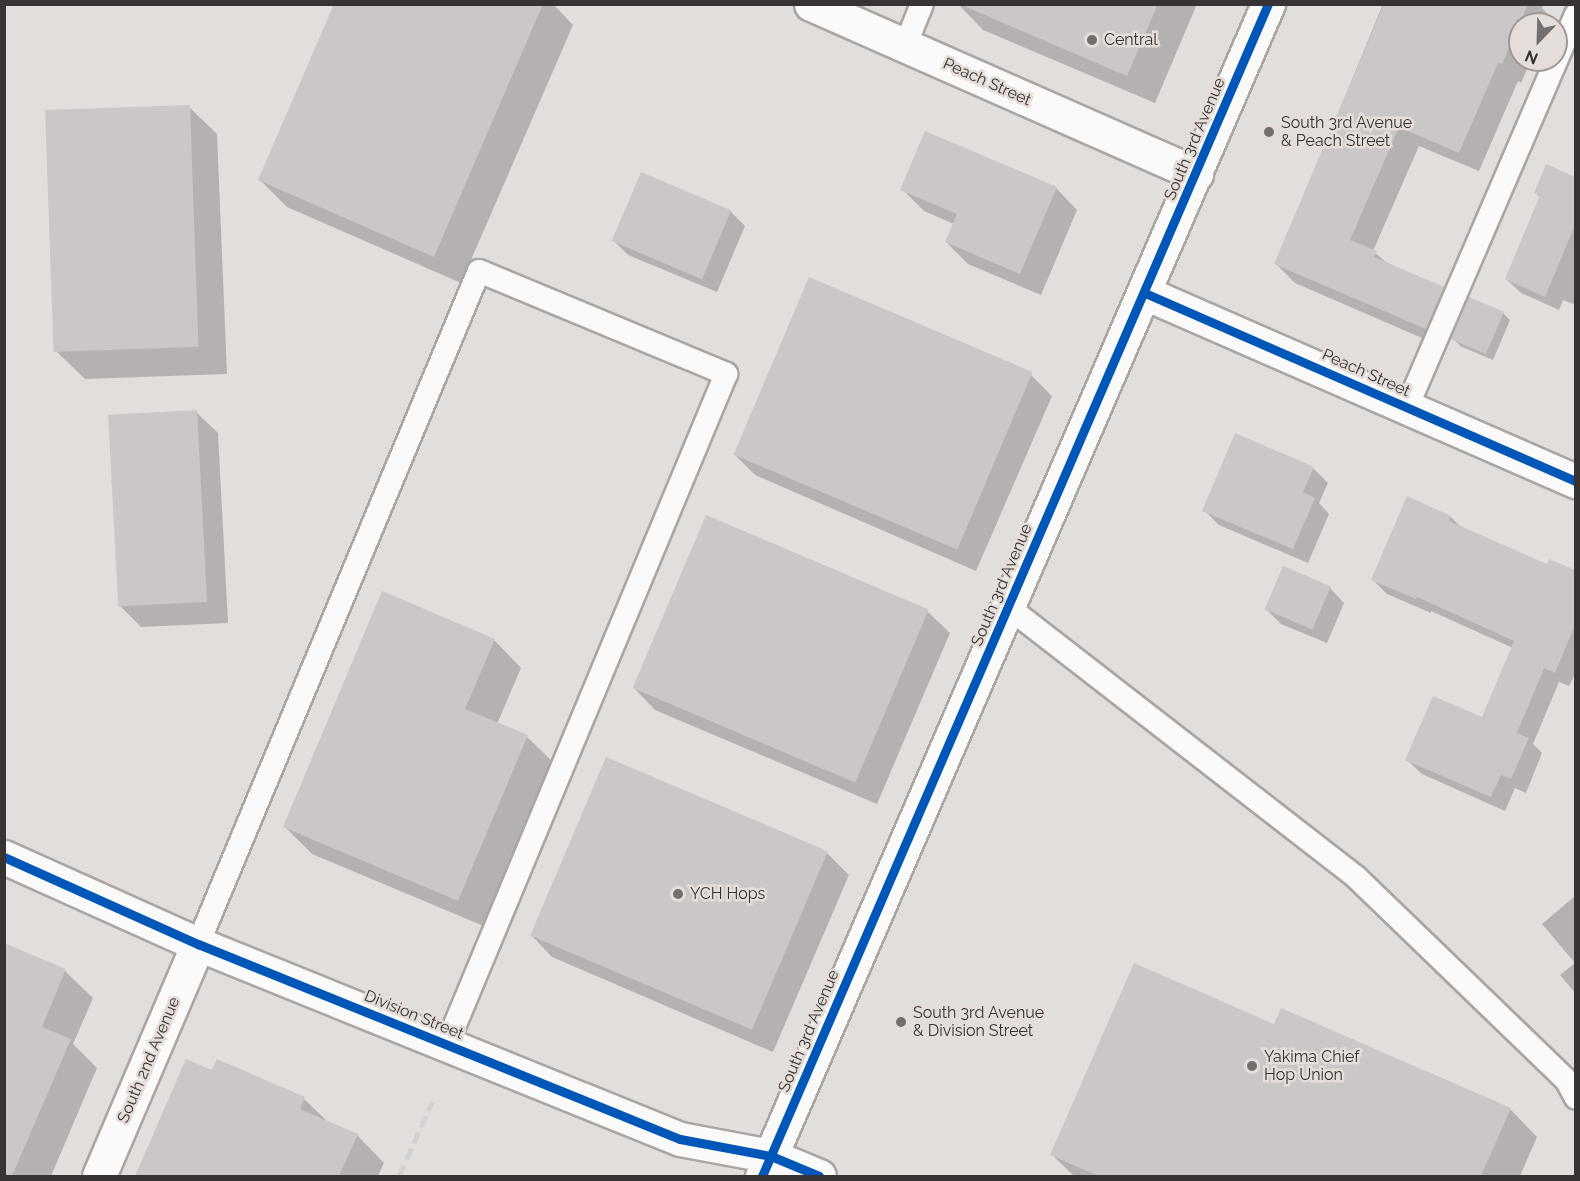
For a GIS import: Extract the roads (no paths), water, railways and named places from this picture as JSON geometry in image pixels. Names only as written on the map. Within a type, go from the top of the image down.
[{"type":"street","name":"Peach Street","points":[[811,4],[1197,174]]},
{"type":"street","name":"South 3rd Avenue","points":[[767,1166],[1197,174],[1268,4]]},
{"type":"street","name":"Peach Street","points":[[1145,293],[1575,481]]},
{"type":"street","name":"Division Street","points":[[4,857],[198,944],[680,1139],[767,1166],[819,1176]]},
{"type":"street","name":"South 2nd Avenue","points":[[99,1176],[198,944]]},
{"type":"lane","points":[[905,46],[922,4]]},
{"type":"lane","points":[[1407,407],[1575,15]]},
{"type":"lane","points":[[198,944],[479,271],[726,374],[447,1044]]},
{"type":"lane","points":[[1008,607],[1356,877],[1567,1081],[1575,1098]]},
{"type":"railway","points":[[399,1176],[432,1102]]},
{"type":"place","name":"Central","points":[[1092,40]]},
{"type":"place","name":"South 3rd Avenue & Peach Street","points":[[1269,132]]},
{"type":"place","name":"YCH Hops","points":[[678,894]]},
{"type":"place","name":"South 3rd Avenue & Division Street","points":[[901,1022]]},
{"type":"place","name":"Yakima Chief Hop Union","points":[[1252,1066]]}]
